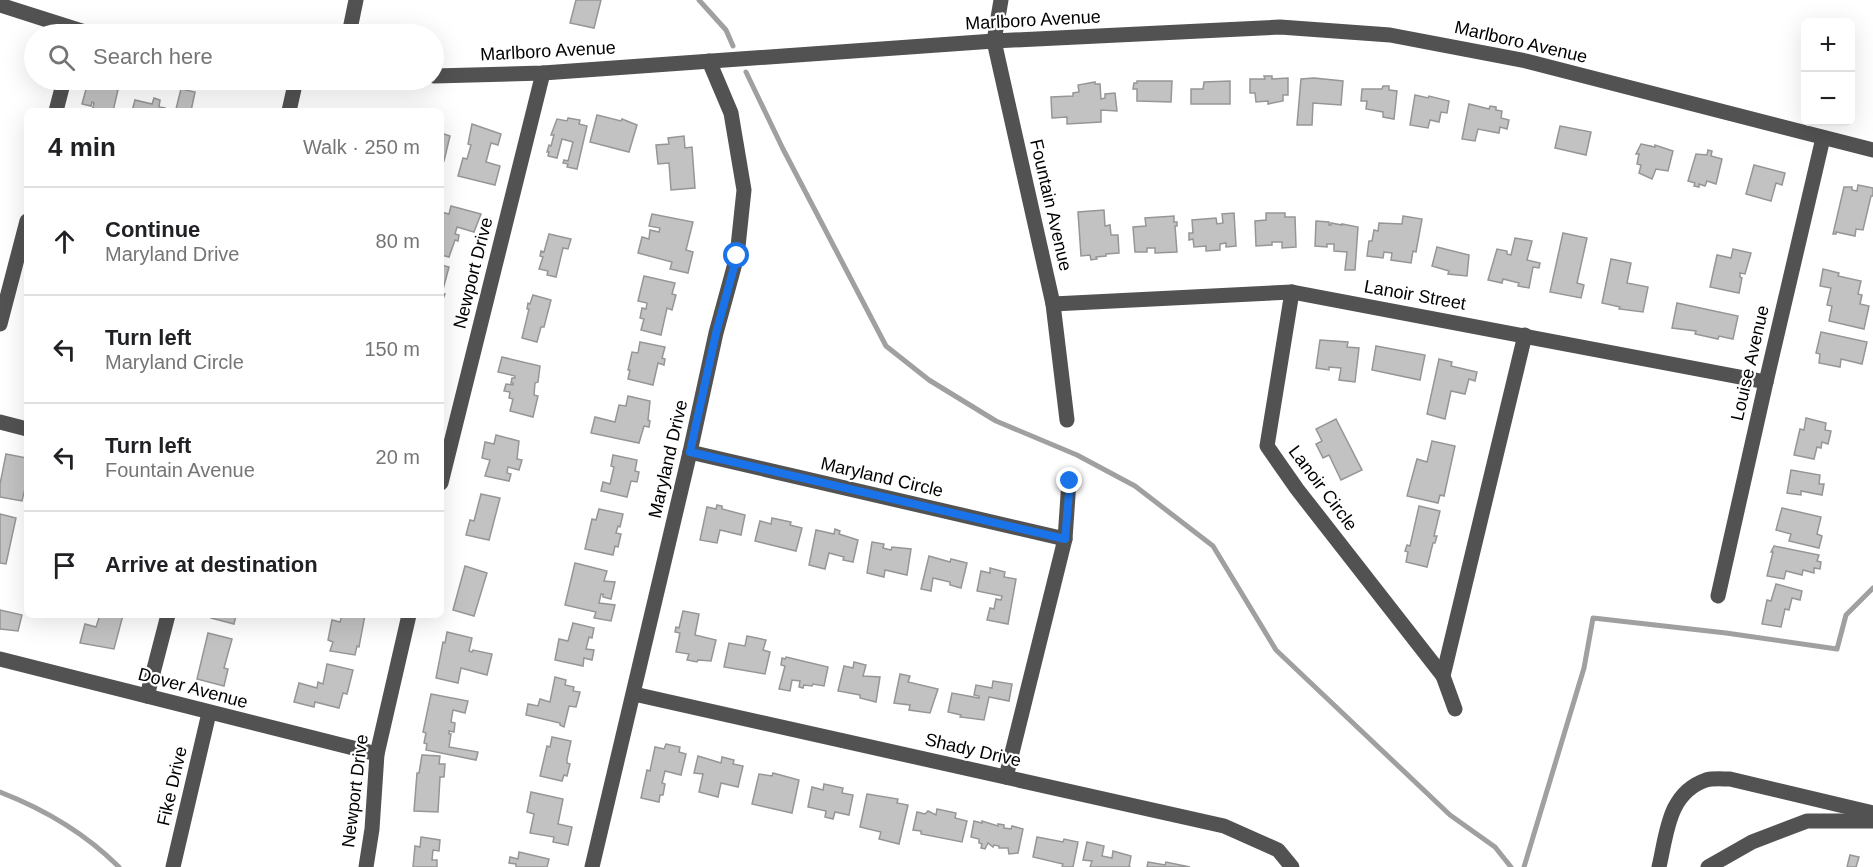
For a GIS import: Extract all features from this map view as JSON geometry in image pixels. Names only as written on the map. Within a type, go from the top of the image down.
[{"type":"street","points":[[351,24],[356,0]]},
{"type":"street","name":"Fountain Avenue","points":[[1000,0],[994,41],[1053,304],[1067,420]]},
{"type":"street","points":[[0,4],[56,24]]},
{"type":"street","name":"Marlboro Avenue","points":[[444,76],[543,73],[994,41],[1280,27],[1390,35],[1526,61],[1873,150]]},
{"type":"street","name":"Maryland Drive","points":[[592,867],[716,333],[737,256],[744,190],[730,114],[709,61]]},
{"type":"street","name":"Newport Drive","points":[[444,471],[543,73]]},
{"type":"street","points":[[57,108],[61,90]]},
{"type":"street","points":[[290,108],[294,90]]},
{"type":"street","name":"Louise Avenue","points":[[1718,596],[1823,138]]},
{"type":"street","points":[[0,324],[24,232]]},
{"type":"street","name":"Lanoir Street","points":[[1053,304],[1292,292],[1766,382]]},
{"type":"street","name":"Lanoir Circle","points":[[1292,292],[1267,446],[1297,489],[1443,676],[1455,709]]},
{"type":"street","points":[[1443,676],[1525,335]]},
{"type":"street","points":[[0,422],[24,428]]},
{"type":"street","name":"Maryland Circle","points":[[690,452],[1065,539]]},
{"type":"street","points":[[1006,777],[1065,539],[1070,481]]},
{"type":"street","points":[[147,696],[167,618]]},
{"type":"street","name":"Newport Drive","points":[[366,867],[372,829],[376,754],[408,618]]},
{"type":"street","name":"Dover Avenue","points":[[0,659],[376,754]]},
{"type":"street","name":"Shady Drive","points":[[634,693],[1224,826],[1278,850],[1292,867]]},
{"type":"street","name":"Fike Drive","points":[[173,867],[209,713]]},
{"type":"street","points":[[1659,867],[1672,808],[1690,788],[1708,779],[1730,779],[1873,813]]},
{"type":"street","points":[[1708,867],[1752,842],[1807,821],[1873,821]]},
{"type":"building","points":[[576,0],[601,0],[594,28],[570,23]]},
{"type":"building","points":[[1264,76],[1272,76],[1272,79],[1288,78],[1288,95],[1283,95],[1283,101],[1268,104],[1268,101],[1256,102],[1255,93],[1250,93],[1250,79],[1265,79]]},
{"type":"building","points":[[1301,79],[1343,81],[1341,105],[1313,103],[1312,125],[1297,125]]},
{"type":"building","points":[[1137,81],[1172,81],[1171,102],[1137,101],[1137,89],[1133,89]]},
{"type":"building","points":[[1230,81],[1230,104],[1191,104],[1191,89],[1203,89],[1204,82]]},
{"type":"building","points":[[1095,82],[1095,84],[1100,84],[1101,99],[1105,98],[1105,94],[1115,93],[1117,111],[1101,110],[1101,122],[1067,124],[1067,117],[1052,118],[1051,97],[1073,96],[1073,93],[1079,92],[1078,85]]},
{"type":"building","points":[[1383,86],[1389,86],[1389,90],[1397,91],[1394,119],[1383,117],[1383,112],[1366,109],[1367,101],[1361,101],[1362,89],[1382,89]]},
{"type":"building","points":[[86,90],[118,90],[114,108],[93,108],[94,103],[92,102],[91,106],[82,104]]},
{"type":"building","points":[[181,90],[195,92],[192,108],[176,108]]},
{"type":"building","points":[[1415,95],[1449,101],[1447,113],[1441,112],[1439,122],[1430,120],[1428,128],[1410,125]]},
{"type":"building","points":[[154,98],[160,100],[159,107],[165,108],[133,108],[135,100],[152,104]]},
{"type":"building","points":[[1469,104],[1489,109],[1490,106],[1496,107],[1496,110],[1502,111],[1501,118],[1509,120],[1507,129],[1500,127],[1499,133],[1478,129],[1475,141],[1462,139]]},
{"type":"building","points":[[597,115],[621,121],[622,119],[637,125],[629,152],[590,142]]},
{"type":"building","points":[[568,118],[580,120],[579,124],[587,126],[577,169],[567,167],[568,164],[563,163],[564,160],[568,161],[573,142],[562,139],[557,158],[548,156],[549,152],[547,152],[549,145],[551,146],[554,135],[551,135],[557,119],[567,121]]},
{"type":"building","points":[[472,124],[501,134],[498,145],[491,143],[486,162],[500,166],[495,185],[458,176],[463,158],[467,159],[471,145],[468,144]]},
{"type":"building","points":[[1560,126],[1591,132],[1586,155],[1555,148]]},
{"type":"building","points":[[444,134],[450,136],[444,161]]},
{"type":"building","points":[[684,136],[685,148],[692,147],[695,188],[671,190],[669,163],[658,164],[656,145],[669,144],[668,138]]},
{"type":"building","points":[[1641,144],[1655,147],[1655,145],[1673,151],[1668,171],[1656,169],[1652,179],[1639,173],[1641,165],[1637,164],[1639,154],[1636,154]]},
{"type":"building","points":[[1708,150],[1712,151],[1711,156],[1722,159],[1716,184],[1707,181],[1705,186],[1699,184],[1699,187],[1694,186],[1695,183],[1688,181],[1696,154],[1707,155]]},
{"type":"building","points":[[1754,165],[1785,173],[1782,185],[1776,183],[1771,201],[1746,194]]},
{"type":"building","points":[[1858,185],[1873,188],[1873,196],[1871,196],[1863,230],[1856,229],[1855,236],[1836,232],[1833,234],[1844,187],[1852,187],[1852,190],[1857,191]]},
{"type":"building","points":[[451,206],[481,214],[474,232],[457,227],[455,234],[459,235],[458,241],[455,240],[449,257],[444,256],[444,213],[449,214]]},
{"type":"building","points":[[1104,210],[1105,226],[1110,225],[1111,235],[1118,235],[1119,253],[1106,254],[1106,256],[1091,260],[1090,255],[1081,256],[1078,212]]},
{"type":"building","points":[[1234,213],[1236,246],[1226,247],[1226,243],[1220,244],[1220,250],[1206,251],[1206,246],[1194,247],[1193,239],[1189,240],[1189,233],[1193,233],[1192,220],[1216,218],[1217,224],[1223,223],[1222,214]]},
{"type":"building","points":[[1266,213],[1285,213],[1285,217],[1295,217],[1296,247],[1282,248],[1282,242],[1256,246],[1255,221],[1266,220]]},
{"type":"building","points":[[652,214],[693,222],[686,250],[693,252],[688,273],[670,269],[672,262],[638,253],[642,237],[649,239],[650,230],[659,232],[660,228],[649,226]]},
{"type":"building","points":[[1174,216],[1174,222],[1177,222],[1175,226],[1177,252],[1155,253],[1155,248],[1147,248],[1147,252],[1135,252],[1133,227],[1146,226],[1145,218]]},
{"type":"building","points":[[1403,216],[1422,219],[1416,252],[1413,251],[1411,263],[1391,260],[1392,253],[1384,252],[1383,258],[1367,256],[1369,241],[1372,241],[1374,230],[1378,231],[1379,223],[1402,224]]},
{"type":"building","points":[[1316,221],[1329,222],[1329,225],[1331,223],[1358,227],[1355,270],[1345,270],[1347,252],[1334,251],[1334,244],[1327,244],[1327,247],[1315,246]]},
{"type":"building","points":[[1563,233],[1587,238],[1577,283],[1584,285],[1581,298],[1550,292]]},
{"type":"building","points":[[549,234],[571,239],[568,249],[563,248],[556,277],[547,275],[548,271],[539,269],[543,257],[540,256],[541,251],[544,252]]},
{"type":"building","points":[[1515,238],[1532,241],[1527,260],[1540,263],[1539,268],[1533,267],[1529,288],[1503,279],[1502,283],[1488,280],[1497,249],[1507,251],[1507,254],[1511,255]]},
{"type":"building","points":[[1437,247],[1469,255],[1467,276],[1448,274],[1449,271],[1432,266]]},
{"type":"building","points":[[1733,249],[1751,253],[1745,274],[1740,273],[1742,278],[1739,293],[1710,287],[1717,255],[1731,258]]},
{"type":"building","points":[[1611,259],[1631,263],[1627,283],[1648,287],[1643,312],[1619,309],[1620,307],[1602,303]]},
{"type":"building","points":[[444,266],[449,267],[444,286]]},
{"type":"building","points":[[1823,269],[1839,273],[1838,276],[1861,281],[1858,294],[1862,295],[1860,304],[1869,306],[1864,329],[1829,321],[1832,306],[1827,305],[1831,288],[1820,286]]},
{"type":"building","points":[[644,276],[675,283],[672,294],[676,295],[672,310],[667,308],[661,335],[641,330],[644,319],[640,318],[642,308],[646,309],[647,303],[638,301]]},
{"type":"building","points":[[533,295],[551,300],[544,327],[541,327],[537,342],[522,338],[529,309],[527,309],[528,303],[530,304]]},
{"type":"building","points":[[1677,303],[1738,316],[1733,339],[1719,336],[1718,339],[1695,334],[1696,331],[1672,328]]},
{"type":"building","points":[[1821,332],[1867,342],[1862,364],[1841,359],[1840,367],[1819,363],[1820,354],[1816,353]]},
{"type":"building","points":[[1320,340],[1348,342],[1347,347],[1359,348],[1355,382],[1339,380],[1341,368],[1329,367],[1329,370],[1316,368]]},
{"type":"building","points":[[640,342],[665,347],[662,358],[665,359],[664,365],[658,363],[653,385],[628,379],[632,352],[638,353]]},
{"type":"building","points":[[1376,346],[1425,355],[1420,380],[1372,370]]},
{"type":"building","points":[[502,357],[540,366],[538,382],[535,383],[534,395],[538,396],[533,417],[510,411],[513,399],[509,398],[510,392],[504,391],[506,384],[513,385],[512,378],[515,376],[498,372]]},
{"type":"building","points":[[1439,359],[1452,362],[1451,366],[1477,372],[1475,381],[1469,379],[1465,394],[1451,391],[1445,419],[1427,414]]},
{"type":"building","points":[[628,396],[650,401],[649,427],[644,426],[639,443],[591,433],[595,417],[615,422],[619,405],[626,406]]},
{"type":"building","points":[[1806,418],[1826,423],[1825,430],[1831,431],[1828,444],[1822,442],[1821,448],[1817,447],[1814,459],[1794,455],[1800,429],[1804,430]]},
{"type":"building","points":[[1336,419],[1362,470],[1341,480],[1329,455],[1323,458],[1316,444],[1322,441],[1316,429]]},
{"type":"building","points":[[496,435],[519,441],[517,459],[522,460],[519,470],[508,467],[507,473],[511,474],[509,481],[485,476],[490,460],[482,458],[485,442],[494,444]]},
{"type":"building","points":[[1432,441],[1455,446],[1444,496],[1440,495],[1438,503],[1407,496],[1417,459],[1427,462]]},
{"type":"building","points":[[6,454],[24,457],[22,501],[0,497]]},
{"type":"building","points":[[613,455],[637,460],[635,471],[639,472],[637,482],[631,481],[627,497],[601,491],[603,482],[610,484],[614,467],[611,466]]},
{"type":"building","points":[[1791,470],[1820,475],[1819,484],[1824,484],[1822,495],[1801,491],[1801,495],[1787,493]]},
{"type":"building","points":[[481,494],[500,498],[489,540],[466,535],[470,520],[474,521]]},
{"type":"building","points":[[717,505],[722,506],[722,509],[745,515],[741,535],[720,530],[717,543],[700,540],[707,507],[716,509]]},
{"type":"building","points":[[1419,506],[1440,511],[1434,536],[1437,536],[1427,567],[1406,562],[1408,552],[1405,551],[1407,545],[1410,546]]},
{"type":"building","points":[[1782,508],[1821,517],[1817,534],[1822,536],[1819,548],[1789,541],[1791,534],[1776,530]]},
{"type":"building","points":[[599,509],[623,514],[616,533],[621,534],[618,547],[615,546],[613,555],[585,549],[592,519],[596,520]]},
{"type":"building","points":[[0,514],[16,518],[6,564],[0,563]]},
{"type":"building","points":[[772,518],[791,522],[790,525],[802,528],[796,551],[755,541],[760,521],[771,524]]},
{"type":"building","points":[[835,529],[840,531],[839,534],[858,540],[853,562],[829,553],[825,569],[809,565],[816,530],[834,534]]},
{"type":"building","points":[[872,542],[884,544],[883,548],[891,550],[892,547],[911,549],[907,575],[885,570],[884,577],[867,573]]},
{"type":"building","points":[[1774,546],[1819,555],[1817,561],[1821,562],[1820,569],[1814,568],[1814,573],[1803,570],[1802,575],[1786,571],[1784,579],[1767,576]]},
{"type":"building","points":[[929,556],[950,562],[951,559],[967,563],[961,588],[950,585],[950,582],[933,578],[931,591],[921,589]]},
{"type":"building","points":[[575,563],[607,571],[604,581],[615,582],[611,599],[601,594],[599,603],[615,605],[611,621],[594,618],[596,612],[565,605]]},
{"type":"building","points":[[465,566],[487,573],[474,616],[453,610]]},
{"type":"building","points":[[990,568],[1005,572],[1004,577],[1016,579],[1008,624],[987,620],[990,608],[994,609],[996,599],[1001,600],[1002,596],[977,591],[981,571],[990,573]]},
{"type":"building","points":[[1776,584],[1802,591],[1800,600],[1792,598],[1789,610],[1785,609],[1781,627],[1762,624],[1767,600],[1771,601]]},
{"type":"building","points":[[0,610],[22,615],[18,631],[0,629]]},
{"type":"building","points":[[683,611],[699,614],[695,635],[716,640],[711,661],[687,660],[689,654],[676,652],[680,633],[675,632],[676,627],[679,628]]},
{"type":"building","points":[[99,618],[122,618],[114,649],[80,643],[85,624],[96,627]]},
{"type":"building","points":[[211,618],[235,618],[234,624]]},
{"type":"building","points":[[341,618],[364,618],[359,647],[357,646],[355,655],[330,651],[333,642],[328,640],[332,620],[340,622]]},
{"type":"building","points":[[573,623],[594,628],[586,649],[594,650],[592,660],[584,658],[583,666],[555,660],[559,639],[568,641]]},
{"type":"building","points":[[447,632],[472,638],[469,651],[492,654],[487,675],[461,668],[458,683],[436,678]]},
{"type":"building","points":[[208,633],[232,639],[224,668],[228,669],[224,686],[197,679]]},
{"type":"building","points":[[747,636],[766,640],[763,650],[770,652],[765,674],[724,667],[729,643],[745,646]]},
{"type":"building","points":[[782,658],[828,667],[824,686],[813,684],[812,686],[804,685],[803,688],[799,687],[800,681],[792,680],[790,691],[779,689],[785,666],[781,665]]},
{"type":"building","points":[[854,662],[866,665],[863,676],[880,677],[876,702],[860,698],[860,695],[838,691],[844,666],[853,668]]},
{"type":"building","points":[[327,664],[353,670],[347,694],[343,693],[339,708],[315,702],[314,707],[294,702],[299,683],[317,688],[318,682],[323,684]]},
{"type":"building","points":[[900,674],[910,676],[908,682],[938,689],[930,713],[909,710],[910,705],[894,703]]},
{"type":"building","points":[[555,677],[566,680],[565,685],[574,687],[573,691],[580,692],[576,707],[569,706],[564,727],[560,723],[526,715],[528,704],[538,706],[540,699],[550,702]]},
{"type":"building","points":[[993,681],[1012,684],[1009,701],[989,697],[984,720],[960,717],[961,715],[948,712],[952,693],[979,698],[974,695],[976,685],[992,688]]},
{"type":"building","points":[[431,694],[468,701],[465,713],[453,710],[451,722],[455,723],[454,732],[449,731],[451,734],[449,747],[478,752],[476,760],[426,750],[427,744],[424,743],[426,733],[423,732]]},
{"type":"building","points":[[552,737],[571,741],[567,759],[567,763],[570,764],[567,776],[564,775],[562,781],[540,776],[547,746],[550,747]]},
{"type":"building","points":[[666,744],[680,747],[679,752],[686,754],[681,775],[665,771],[662,783],[665,784],[663,795],[660,795],[659,802],[641,798],[655,747],[664,749]]},
{"type":"building","points":[[422,755],[440,756],[439,764],[445,764],[444,777],[440,777],[438,812],[414,811],[417,773],[419,773]]},
{"type":"building","points":[[698,756],[721,763],[722,757],[734,760],[733,764],[743,766],[738,787],[721,783],[718,797],[699,792],[703,774],[694,773]]},
{"type":"building","points":[[773,773],[799,780],[792,813],[752,804],[759,774],[772,776]]},
{"type":"building","points":[[824,784],[843,788],[842,793],[853,795],[849,815],[835,812],[833,819],[825,817],[826,811],[808,807],[812,787],[823,790]]},
{"type":"building","points":[[531,792],[563,799],[558,824],[572,827],[568,845],[553,842],[554,837],[530,833],[534,814],[527,812]]},
{"type":"building","points":[[867,794],[898,799],[897,803],[908,805],[899,844],[879,839],[881,832],[860,827]]},
{"type":"building","points":[[937,809],[956,813],[955,818],[967,821],[962,842],[921,834],[921,831],[913,830],[917,812],[925,814],[928,811],[936,815]]},
{"type":"building","points":[[974,821],[1004,825],[1004,828],[1011,829],[1012,826],[1023,829],[1018,853],[1009,854],[1008,848],[999,848],[994,845],[993,847],[988,843],[985,849],[981,848],[982,844],[979,843],[979,839],[971,837]]},
{"type":"building","points":[[421,837],[440,840],[439,851],[433,850],[432,860],[437,860],[437,867],[413,867],[415,846],[420,847]]},
{"type":"building","points":[[1037,837],[1063,842],[1064,839],[1078,842],[1073,867],[1062,867],[1063,864],[1033,857]]},
{"type":"building","points":[[1087,842],[1104,846],[1102,856],[1112,858],[1113,851],[1131,856],[1129,867],[1090,867],[1092,861],[1083,860]]},
{"type":"building","points":[[519,852],[549,859],[547,867],[516,867],[516,864],[509,863],[510,857],[518,859]]},
{"type":"building","points":[[1850,855],[1859,857],[1856,867],[1847,867]]},
{"type":"building","points":[[1148,862],[1165,865],[1166,862],[1190,867],[1147,867]]},
{"type":"waterway","points":[[699,0],[726,30],[733,46]]},
{"type":"waterway","points":[[746,72],[783,149],[886,346],[929,380],[996,421],[1077,455],[1135,486],[1213,546],[1276,650],[1450,815],[1495,847],[1511,867]]},
{"type":"waterway","points":[[1524,867],[1584,668],[1593,618],[1726,633],[1837,649],[1846,615],[1873,588]]},
{"type":"waterway","points":[[0,792],[33,806],[64,824],[93,844],[119,867]]},
{"type":"route","points":[[737,256],[716,333],[690,452],[1065,539],[1070,481]]}]
